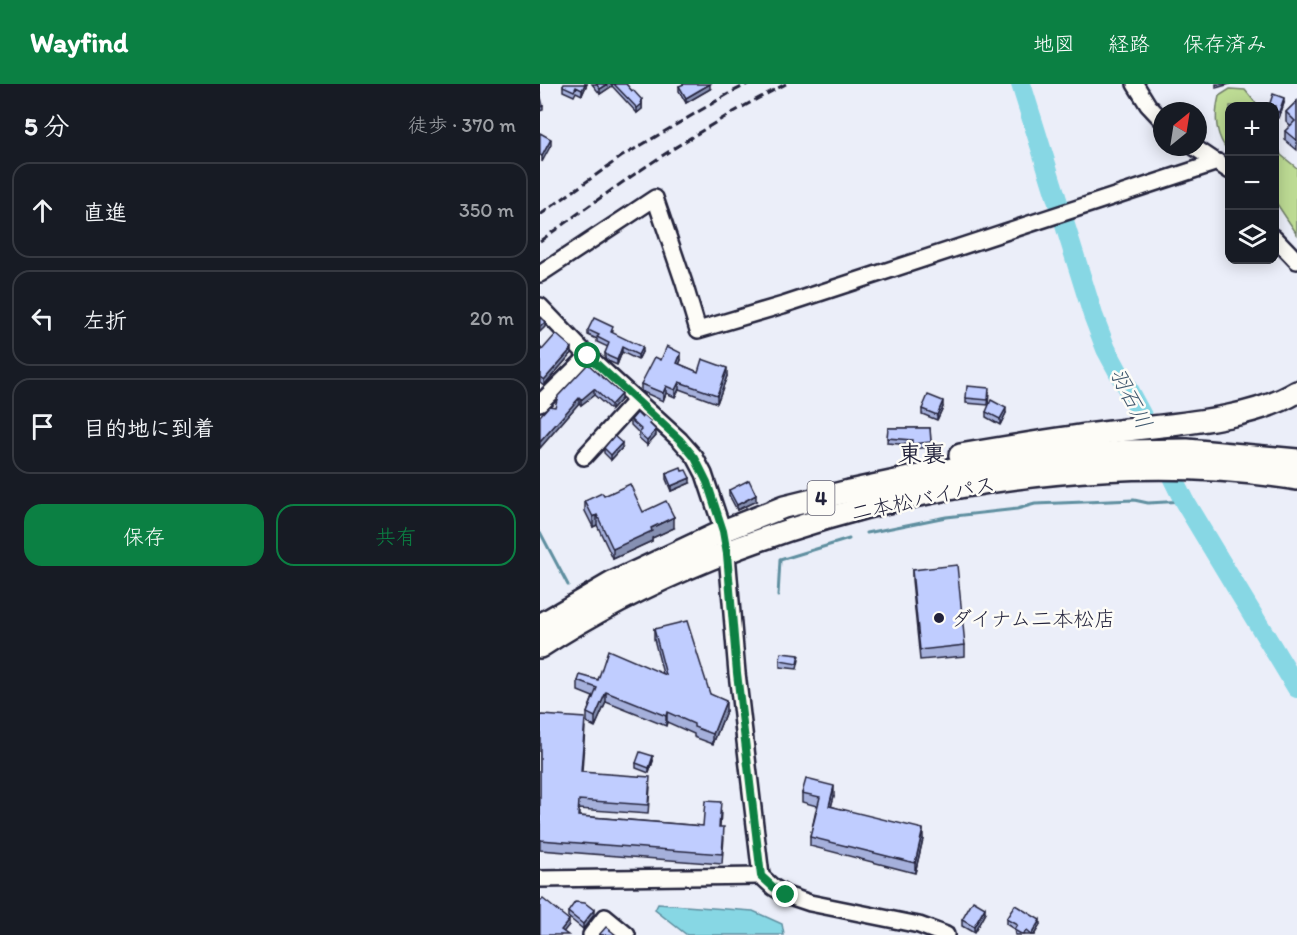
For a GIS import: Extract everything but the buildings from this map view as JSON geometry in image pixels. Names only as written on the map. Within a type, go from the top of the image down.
[{"type":"highway","points":[[784,507],[821,493],[945,458],[1038,441],[1257,411],[1297,392]]},
{"type":"highway","name":"二本松バイパス","points":[[540,625],[612,583],[723,531],[784,507],[849,490],[957,468],[1127,451],[1188,460],[1241,472],[1297,479]]},
{"type":"highway","name":"二本松バイパス","points":[[540,647],[628,596],[727,554],[822,520],[914,496],[1041,475],[1138,469],[1188,460],[1297,460]]},
{"type":"street","points":[[1135,84],[1153,110]]},
{"type":"street","points":[[1207,156],[1224,167]]},
{"type":"street","points":[[540,274],[655,198],[698,330],[1074,210],[1224,167]]},
{"type":"street","points":[[1279,241],[1297,261]]},
{"type":"street","points":[[540,306],[588,356],[680,440],[695,458],[707,482],[723,531],[727,554],[737,673],[761,876],[786,895],[810,903],[891,919],[946,935]]},
{"type":"street","points":[[540,403],[588,356]]},
{"type":"street","points":[[584,458],[636,400]]},
{"type":"street","points":[[540,879],[761,876]]},
{"type":"street","points":[[591,935],[605,917],[627,935]]},
{"type":"green space","points":[[1230,89],[1245,90],[1255,102],[1225,102],[1225,147],[1218,133],[1216,118],[1219,96]]},
{"type":"green space","points":[[1279,150],[1281,155],[1297,168],[1297,234],[1279,207]]},
{"type":"water","points":[[658,904],[753,911],[782,924],[784,935],[687,935],[655,910]]},
{"type":"waterway","name":"羽石川","points":[[1021,84],[1093,315],[1106,349],[1184,501],[1297,688]]},
{"type":"waterway","points":[[867,533],[946,517],[1017,509],[1035,504],[1134,500],[1148,503],[1184,501]]},
{"type":"waterway","points":[[540,532],[568,585]]},
{"type":"waterway","points":[[778,596],[780,560],[849,539]]},
{"type":"railway","points":[[540,215],[621,157],[748,84]]},
{"type":"railway","points":[[540,241],[630,177],[691,138],[786,84]]},
{"type":"place","name":"ダイナム二本松店","points":[[939,618]]},
{"type":"district","name":"東裏","points":[[922,453]]},
{"type":"route","points":[[588,356],[680,440],[695,458],[707,482],[723,531],[727,554],[737,673],[761,876],[786,895]]}]
